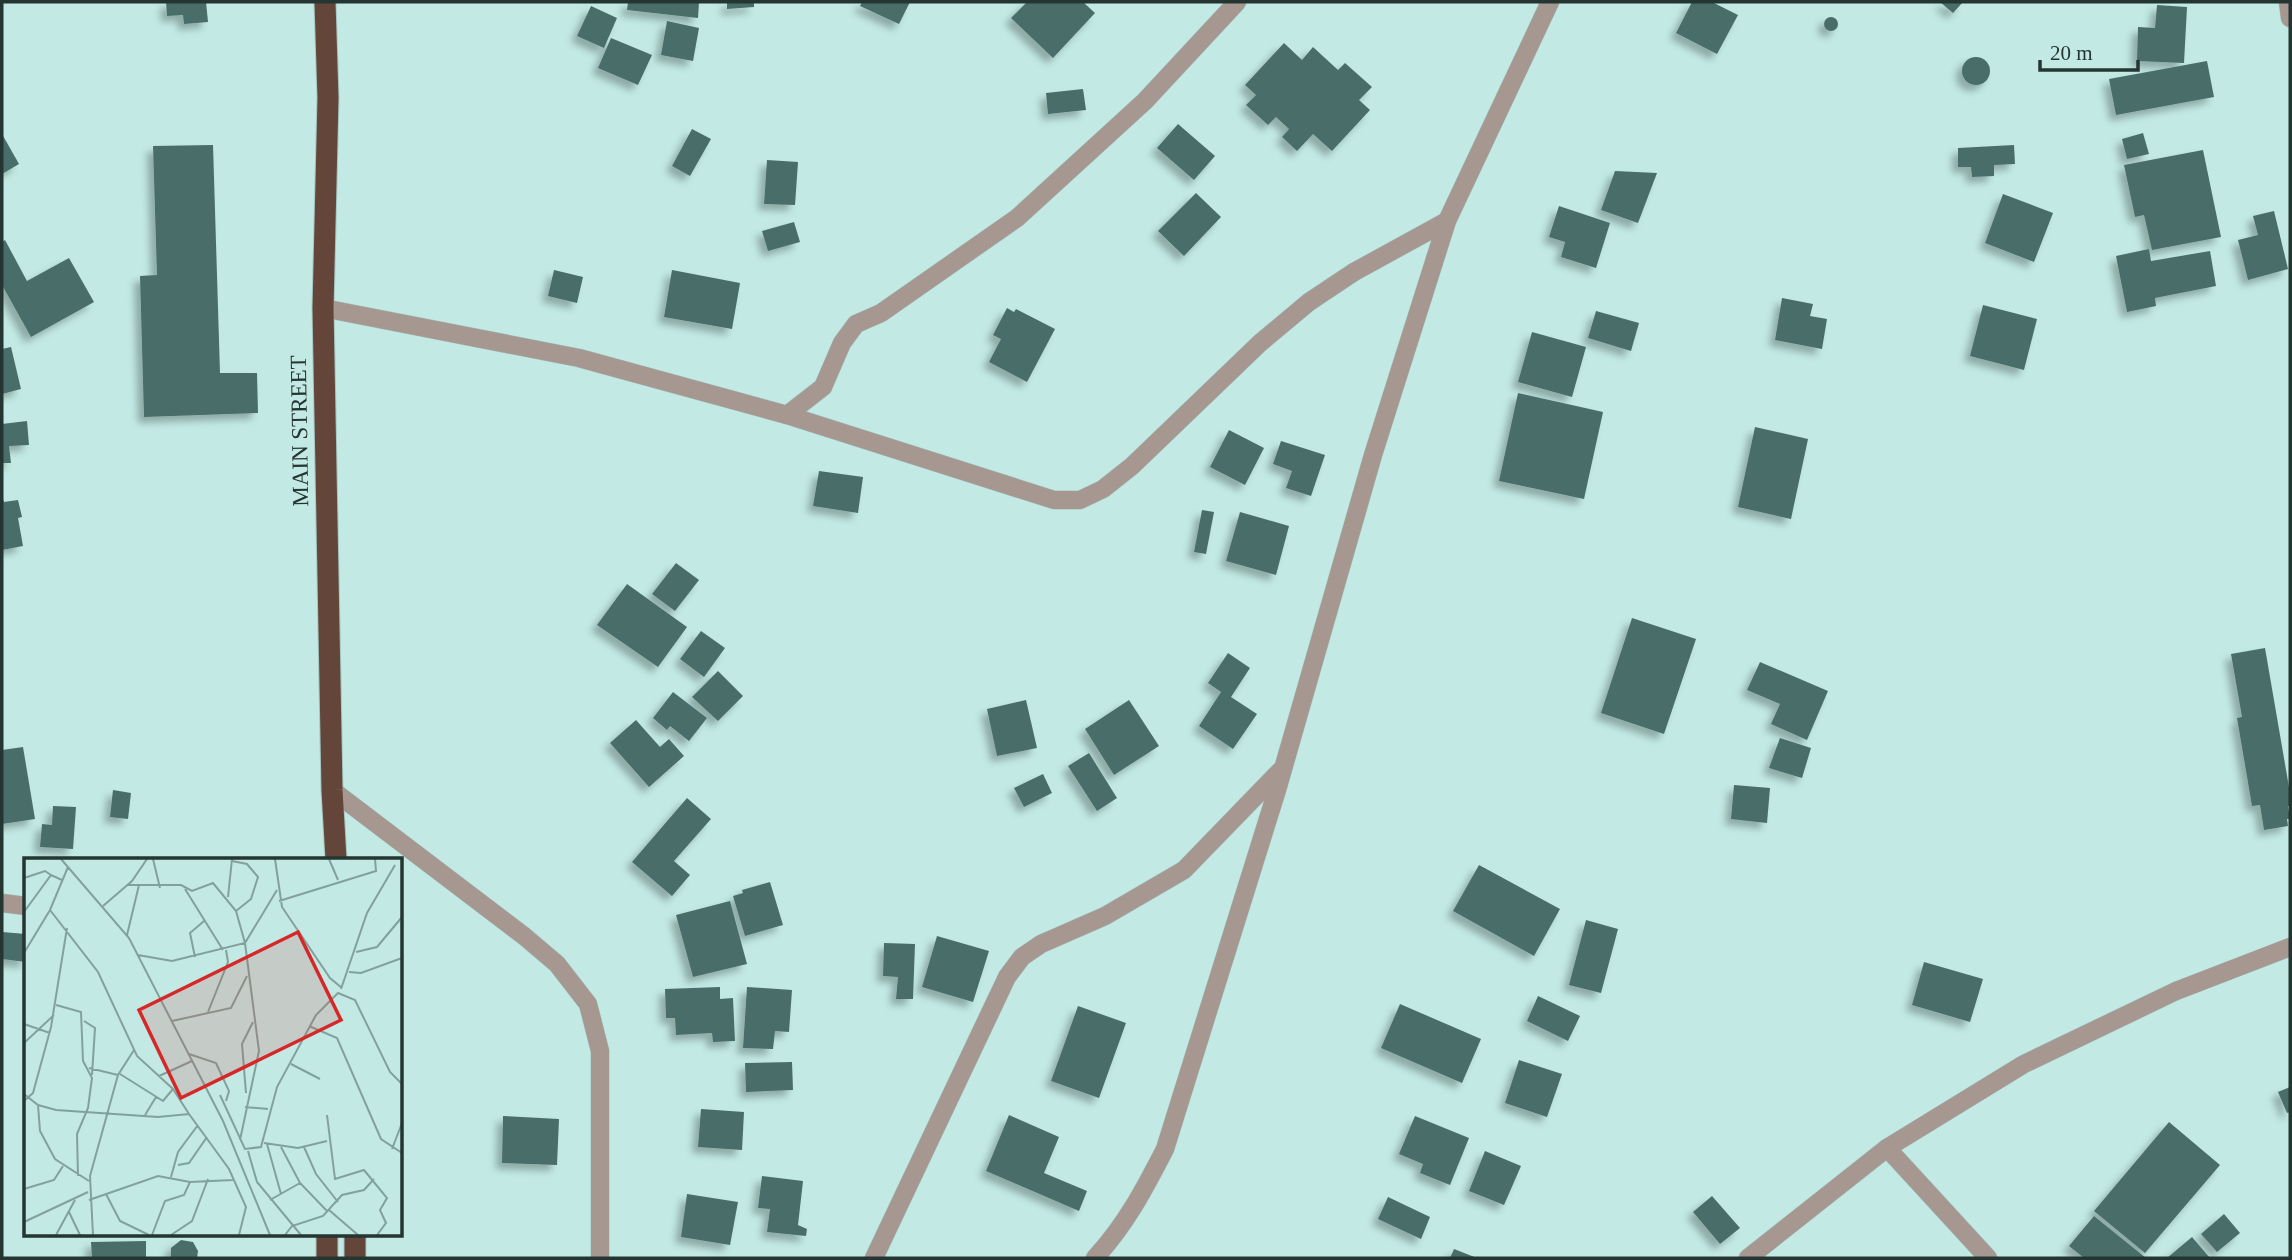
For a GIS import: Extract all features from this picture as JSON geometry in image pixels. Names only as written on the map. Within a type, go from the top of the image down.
[{"type":"highway","name":"MAIN STREET","points":[[325,2],[328,98],[323,308],[332,790],[336,858]]},
{"type":"highway","points":[[327,1236],[327,1258]]},
{"type":"highway","points":[[355,1236],[355,1258]]},
{"type":"street","points":[[787,415],[823,387],[842,343],[856,324],[881,313],[1017,218],[1145,100],[1237,2]]},
{"type":"street","points":[[1095,1258],[1119,1232],[1165,1149],[1283,769],[1373,455],[1447,221],[1550,2]]},
{"type":"street","points":[[2288,2],[2290,18]]},
{"type":"street","points":[[323,308],[579,358],[787,415],[1054,500],[1080,500],[1103,489],[1132,466],[1261,343],[1309,302],[1354,272],[1447,221]]},
{"type":"street","points":[[874,1258],[1007,977],[1022,957],[1065,932],[1105,916],[1184,870],[1283,769]]},
{"type":"street","points":[[332,790],[524,936],[557,964],[588,1004],[600,1051],[600,1258]]},
{"type":"street","points":[[2,903],[24,906]]},
{"type":"street","points":[[1748,1258],[1886,1148],[2024,1064],[2176,991],[2290,947]]},
{"type":"street","points":[[1886,1148],[1988,1258]]},
{"type":"building","points":[[166,2],[206,2],[208,22],[184,24],[183,15],[167,16]]},
{"type":"building","points":[[628,2],[699,2],[698,18],[627,10]]},
{"type":"building","points":[[727,2],[754,2],[754,7],[727,9]]},
{"type":"building","points":[[862,2],[910,2],[899,24],[860,6]]},
{"type":"building","points":[[1027,2],[1083,2],[1095,13],[1053,58],[1011,18]]},
{"type":"building","points":[[1692,2],[1712,2],[1738,15],[1717,54],[1676,33]]},
{"type":"building","points":[[1940,2],[1963,2],[1953,13]]},
{"type":"building","points":[[2157,5],[2187,7],[2184,63],[2137,61],[2138,27],[2155,28]]},
{"type":"building","points":[[591,6],[617,18],[604,48],[577,36]]},
{"type":"building","points":[[1828,17],[1834,17],[1838,24],[1834,31],[1828,31],[1824,27],[1824,21]]},
{"type":"building","points":[[667,21],[699,28],[693,61],[661,55]]},
{"type":"building","points":[[611,38],[652,55],[638,85],[598,68]]},
{"type":"building","points":[[1284,43],[1302,60],[1313,47],[1338,70],[1345,63],[1372,87],[1359,100],[1370,110],[1332,151],[1313,134],[1297,151],[1282,137],[1289,129],[1276,117],[1268,125],[1246,105],[1256,95],[1245,85]]},
{"type":"building","points":[[1976,57],[1986,61],[1990,71],[1986,81],[1976,85],[1966,81],[1962,71],[1966,61]]},
{"type":"building","points":[[2207,61],[2214,97],[2116,115],[2109,79]]},
{"type":"building","points":[[1083,89],[1086,110],[1048,114],[1046,93]]},
{"type":"building","points":[[1178,124],[1215,156],[1194,180],[1157,148]]},
{"type":"building","points":[[692,129],[711,139],[690,176],[672,166]]},
{"type":"building","points":[[2143,133],[2149,154],[2127,159],[2122,139]]},
{"type":"building","points":[[2,134],[19,164],[2,174]]},
{"type":"building","points":[[213,145],[220,373],[257,373],[258,413],[144,417],[140,276],[157,275],[153,146]]},
{"type":"building","points":[[2014,145],[2015,164],[1994,165],[1994,176],[1972,177],[1971,167],[1958,167],[1958,148]]},
{"type":"building","points":[[2203,150],[2221,237],[2152,250],[2144,215],[2135,217],[2124,165]]},
{"type":"building","points":[[767,160],[798,162],[795,205],[764,204]]},
{"type":"building","points":[[1615,171],[1657,173],[1638,223],[1601,210]]},
{"type":"building","points":[[1196,193],[1221,217],[1184,256],[1158,231]]},
{"type":"building","points":[[2003,194],[2053,213],[2034,262],[1985,243]]},
{"type":"building","points":[[1559,206],[1610,223],[1596,268],[1561,257],[1565,242],[1549,237]]},
{"type":"building","points":[[2274,211],[2288,269],[2248,280],[2238,240],[2258,235],[2253,216]]},
{"type":"building","points":[[794,222],[800,242],[768,251],[762,231]]},
{"type":"building","points":[[5,240],[27,281],[69,258],[94,302],[31,337],[2,285],[2,242]]},
{"type":"building","points":[[2149,249],[2151,261],[2210,251],[2216,286],[2155,298],[2156,306],[2127,312],[2116,256]]},
{"type":"building","points":[[554,270],[583,277],[577,303],[548,296]]},
{"type":"building","points":[[672,270],[740,283],[732,329],[664,317]]},
{"type":"building","points":[[1782,298],[1813,304],[1810,316],[1827,319],[1822,349],[1775,340]]},
{"type":"building","points":[[1983,305],[2037,319],[2024,370],[1970,356]]},
{"type":"building","points":[[1007,308],[1014,312],[1016,309],[1055,329],[1027,382],[989,362],[1001,339],[993,335]]},
{"type":"building","points":[[1596,311],[1639,323],[1631,351],[1588,338]]},
{"type":"building","points":[[1532,332],[1586,347],[1572,397],[1518,382]]},
{"type":"building","points":[[11,347],[21,389],[2,394],[2,349]]},
{"type":"building","points":[[1518,393],[1603,412],[1584,499],[1499,481]]},
{"type":"building","points":[[27,421],[29,445],[9,446],[11,463],[2,463],[2,424]]},
{"type":"building","points":[[1755,427],[1808,439],[1791,519],[1738,507]]},
{"type":"building","points":[[1229,430],[1264,448],[1245,485],[1210,467]]},
{"type":"building","points":[[1281,441],[1325,455],[1311,496],[1286,488],[1292,471],[1273,464]]},
{"type":"building","points":[[819,471],[863,477],[858,513],[813,506]]},
{"type":"building","points":[[2,497],[4,502],[18,500],[22,517],[18,518],[23,546],[2,550]]},
{"type":"building","points":[[1202,510],[1214,512],[1206,554],[1194,552]]},
{"type":"building","points":[[1240,512],[1289,526],[1276,575],[1226,561]]},
{"type":"building","points":[[676,563],[699,580],[675,611],[652,594]]},
{"type":"building","points":[[627,584],[687,627],[658,667],[597,625]]},
{"type":"building","points":[[1632,618],[1696,639],[1664,734],[1601,713]]},
{"type":"building","points":[[701,631],[725,648],[704,677],[680,659]]},
{"type":"building","points":[[2265,648],[2290,793],[2290,819],[2287,819],[2288,826],[2264,830],[2260,805],[2252,806],[2237,718],[2242,717],[2231,654]]},
{"type":"building","points":[[1228,653],[1250,668],[1231,697],[1257,714],[1233,749],[1199,726],[1221,692],[1208,683]]},
{"type":"building","points":[[1760,662],[1828,691],[1807,740],[1771,724],[1780,704],[1747,690]]},
{"type":"building","points":[[718,671],[743,696],[718,721],[692,697]]},
{"type":"building","points":[[673,692],[707,718],[689,741],[670,726],[667,730],[653,718]]},
{"type":"building","points":[[1026,700],[1037,748],[997,756],[987,709]]},
{"type":"building","points":[[1129,700],[1159,746],[1114,775],[1085,729]]},
{"type":"building","points":[[636,720],[660,747],[669,739],[684,756],[649,787],[610,743]]},
{"type":"building","points":[[1780,738],[1811,748],[1802,778],[1769,768]]},
{"type":"building","points":[[23,747],[35,819],[2,824],[2,750]]},
{"type":"building","points":[[1089,753],[1117,798],[1097,811],[1068,766]]},
{"type":"building","points":[[1043,774],[1052,793],[1024,807],[1014,788]]},
{"type":"building","points":[[1734,785],[1770,788],[1767,823],[1731,819]]},
{"type":"building","points":[[113,790],[131,793],[128,819],[110,817]]},
{"type":"building","points":[[687,798],[711,819],[674,861],[690,875],[672,896],[632,862]]},
{"type":"building","points":[[53,806],[76,807],[73,849],[40,847],[42,824],[52,825]]},
{"type":"building","points":[[1479,865],[1560,909],[1534,956],[1453,911]]},
{"type":"building","points":[[770,882],[783,925],[745,936],[733,896],[743,893],[742,890]]},
{"type":"building","points":[[730,901],[747,964],[693,977],[676,915]]},
{"type":"building","points":[[1586,920],[1618,929],[1601,993],[1569,985]]},
{"type":"building","points":[[2,932],[24,934],[24,962],[2,959]]},
{"type":"building","points":[[937,936],[989,951],[973,1002],[922,987]]},
{"type":"building","points":[[884,943],[915,944],[913,999],[896,999],[898,977],[883,976]]},
{"type":"building","points":[[1924,962],[1983,979],[1970,1022],[1912,1005]]},
{"type":"building","points":[[720,987],[720,999],[733,998],[735,1041],[713,1042],[712,1033],[676,1035],[675,1018],[666,1018],[665,989]]},
{"type":"building","points":[[747,987],[792,990],[789,1032],[775,1031],[773,1049],[743,1048]]},
{"type":"building","points":[[1538,996],[1580,1016],[1568,1041],[1527,1021]]},
{"type":"building","points":[[1400,1004],[1481,1039],[1462,1083],[1381,1048]]},
{"type":"building","points":[[1078,1006],[1126,1023],[1099,1098],[1051,1081]]},
{"type":"building","points":[[1519,1060],[1562,1074],[1547,1117],[1505,1103]]},
{"type":"building","points":[[792,1062],[793,1090],[746,1092],[745,1063]]},
{"type":"building","points":[[2290,1087],[2290,1112],[2287,1113],[2278,1092]]},
{"type":"building","points":[[701,1109],[744,1112],[742,1150],[698,1147]]},
{"type":"building","points":[[1009,1115],[1059,1137],[1044,1173],[1087,1191],[1079,1211],[986,1171]]},
{"type":"building","points":[[503,1116],[559,1119],[557,1165],[502,1163]]},
{"type":"building","points":[[1415,1116],[1469,1138],[1450,1185],[1420,1173],[1423,1164],[1399,1154]]},
{"type":"building","points":[[2169,1122],[2220,1165],[2145,1253],[2094,1211]]},
{"type":"building","points":[[1485,1151],[1521,1166],[1504,1205],[1469,1191]]},
{"type":"building","points":[[762,1176],[803,1181],[798,1225],[807,1229],[806,1236],[767,1232],[770,1209],[758,1208]]},
{"type":"building","points":[[687,1194],[738,1202],[730,1245],[681,1237]]},
{"type":"building","points":[[1712,1196],[1740,1228],[1720,1244],[1693,1212]]},
{"type":"building","points":[[1388,1197],[1430,1217],[1421,1239],[1378,1219]]},
{"type":"building","points":[[2224,1214],[2240,1233],[2217,1252],[2201,1234]]},
{"type":"building","points":[[2094,1216],[2146,1258],[2084,1258],[2069,1246]]},
{"type":"building","points":[[2192,1237],[2210,1258],[2167,1258]]},
{"type":"building","points":[[181,1240],[193,1242],[198,1251],[197,1258],[171,1258],[171,1248]]},
{"type":"building","points":[[146,1241],[146,1258],[92,1258],[91,1242]]},
{"type":"building","points":[[1454,1249],[1477,1258],[1450,1258]]}]
